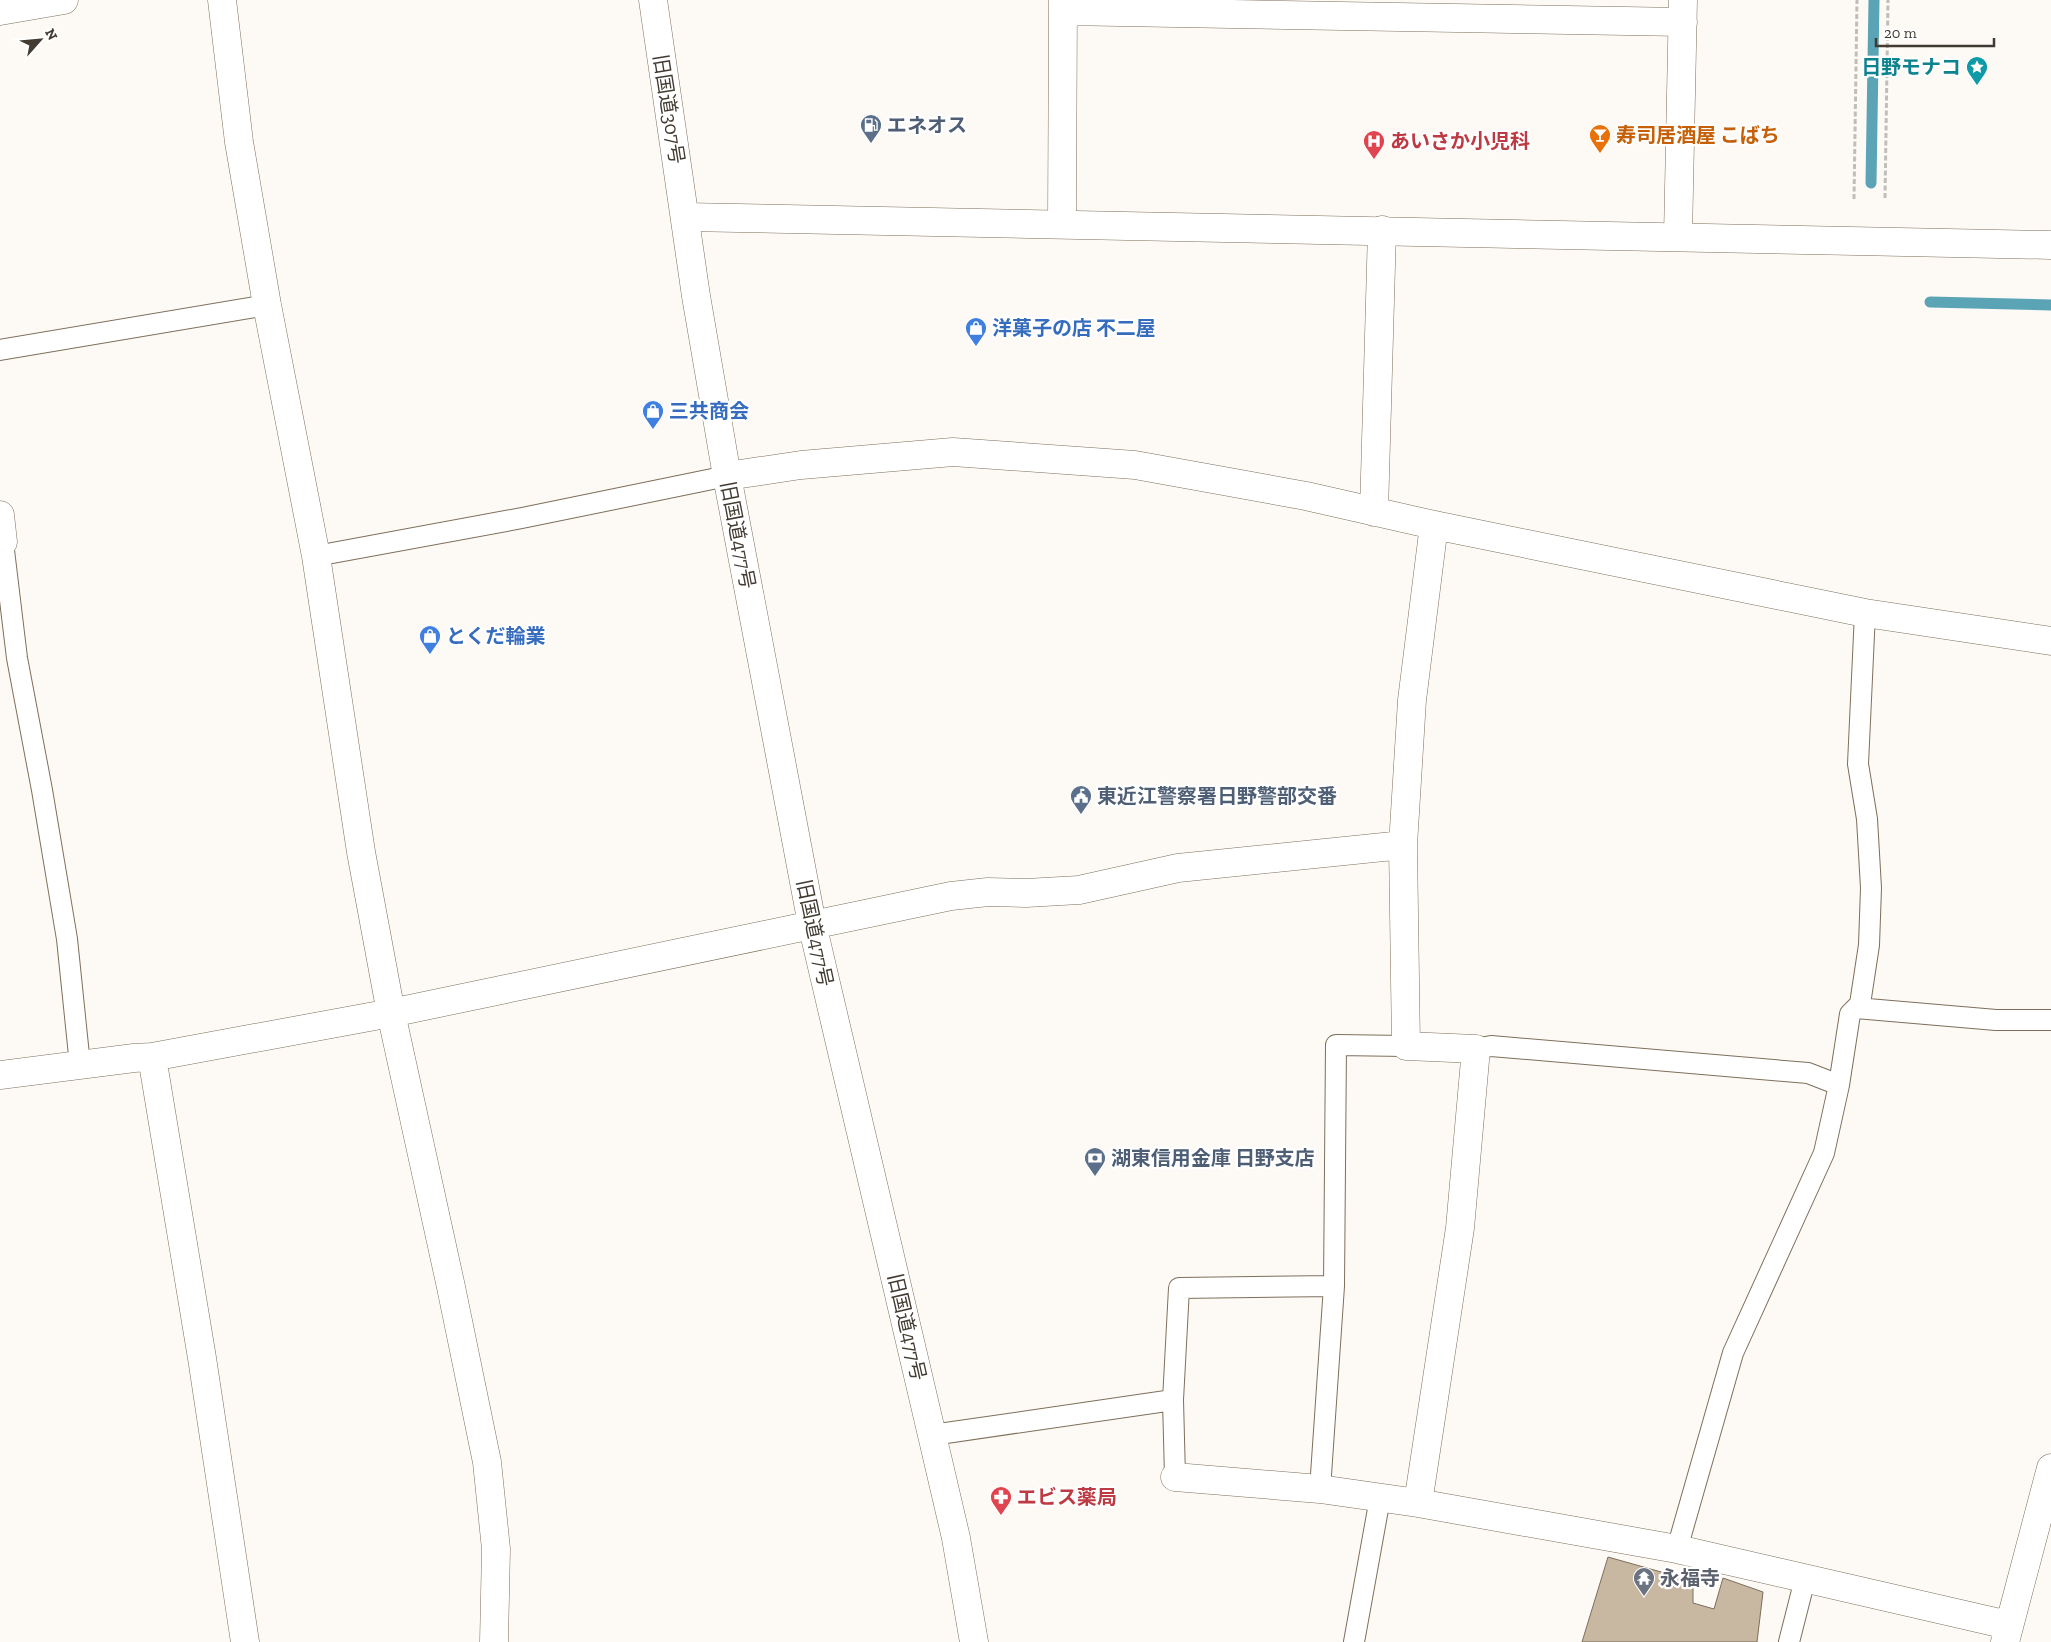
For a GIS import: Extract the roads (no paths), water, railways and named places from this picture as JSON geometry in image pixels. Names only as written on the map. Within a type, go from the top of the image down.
[{"type":"street","points":[[0,11],[64,0]]},
{"type":"street","points":[[222,0],[240,142],[267,305],[316,556],[361,852],[391,1014],[449,1277],[487,1462],[496,1549],[494,1642]]},
{"type":"street","name":"旧国道307号","points":[[652,0],[685,217]]},
{"type":"street","points":[[1062,224],[1063,6],[1683,11],[1678,236]]},
{"type":"street","points":[[685,217],[2051,245]]},
{"type":"street","name":"旧国道477号","points":[[685,217],[696,296],[727,476],[812,924],[956,1538],[974,1642]]},
{"type":"street","points":[[1374,512],[1382,230]]},
{"type":"street","points":[[727,476],[801,465],[952,452],[1136,465],[1306,496],[1434,525],[1865,613],[2051,641]]},
{"type":"street","points":[[0,515],[3,542]]},
{"type":"street","points":[[1418,1503],[1444,1346],[1460,1228],[1476,1049],[1406,1046],[1403,845],[1412,700],[1434,525]]},
{"type":"street","points":[[0,1075],[152,1057],[391,1014],[950,896],[988,892],[1026,893],[1079,890],[1178,868],[1403,845]]},
{"type":"street","points":[[152,1057],[202,1358],[245,1642]]},
{"type":"street","points":[[1175,1477],[1320,1489],[1418,1503],[1677,1549],[1805,1579],[2007,1634],[2051,1468]]},
{"type":"lane","points":[[0,350],[267,305]]},
{"type":"lane","points":[[316,556],[522,518],[727,476]]},
{"type":"lane","points":[[3,542],[17,658],[42,790],[67,940],[80,1065]]},
{"type":"lane","points":[[1677,1549],[1733,1353],[1824,1153],[1839,1085],[1850,1014],[1860,1004],[1868,945],[1871,888],[1867,819],[1858,764],[1865,613]]},
{"type":"lane","points":[[1856,1008],[1996,1020],[2051,1020]]},
{"type":"lane","points":[[1320,1489],[1334,1286],[1336,1045],[1406,1046]]},
{"type":"lane","points":[[1476,1049],[1491,1046],[1808,1072],[1839,1085]]},
{"type":"lane","points":[[1175,1477],[1173,1400],[1179,1288],[1334,1286]]},
{"type":"lane","points":[[932,1435],[1173,1400]]},
{"type":"lane","points":[[1354,1642],[1380,1498]]},
{"type":"lane","points":[[1789,1642],[1805,1579]]},
{"type":"waterway","points":[[1871,183],[1874,0]]},
{"type":"waterway","points":[[1930,302],[2051,305]]},
{"type":"place","name":"日野モナコ","points":[[1977,86]]},
{"type":"place","name":"エネオス","points":[[871,144]]},
{"type":"place","name":"寿司居酒屋 こばち","points":[[1600,154]]},
{"type":"place","name":"あいさか小児科","points":[[1374,160]]},
{"type":"place","name":"洋菓子の店 不二屋","points":[[976,347]]},
{"type":"place","name":"三共商会","points":[[653,430]]},
{"type":"place","name":"とくだ輪業","points":[[430,655]]},
{"type":"place","name":"東近江警察署日野警部交番","points":[[1081,815]]},
{"type":"place","name":"湖東信用金庫 日野支店","points":[[1095,1177]]},
{"type":"place","name":"エビス薬局","points":[[1001,1516]]},
{"type":"place","name":"永福寺","points":[[1644,1597]]}]
